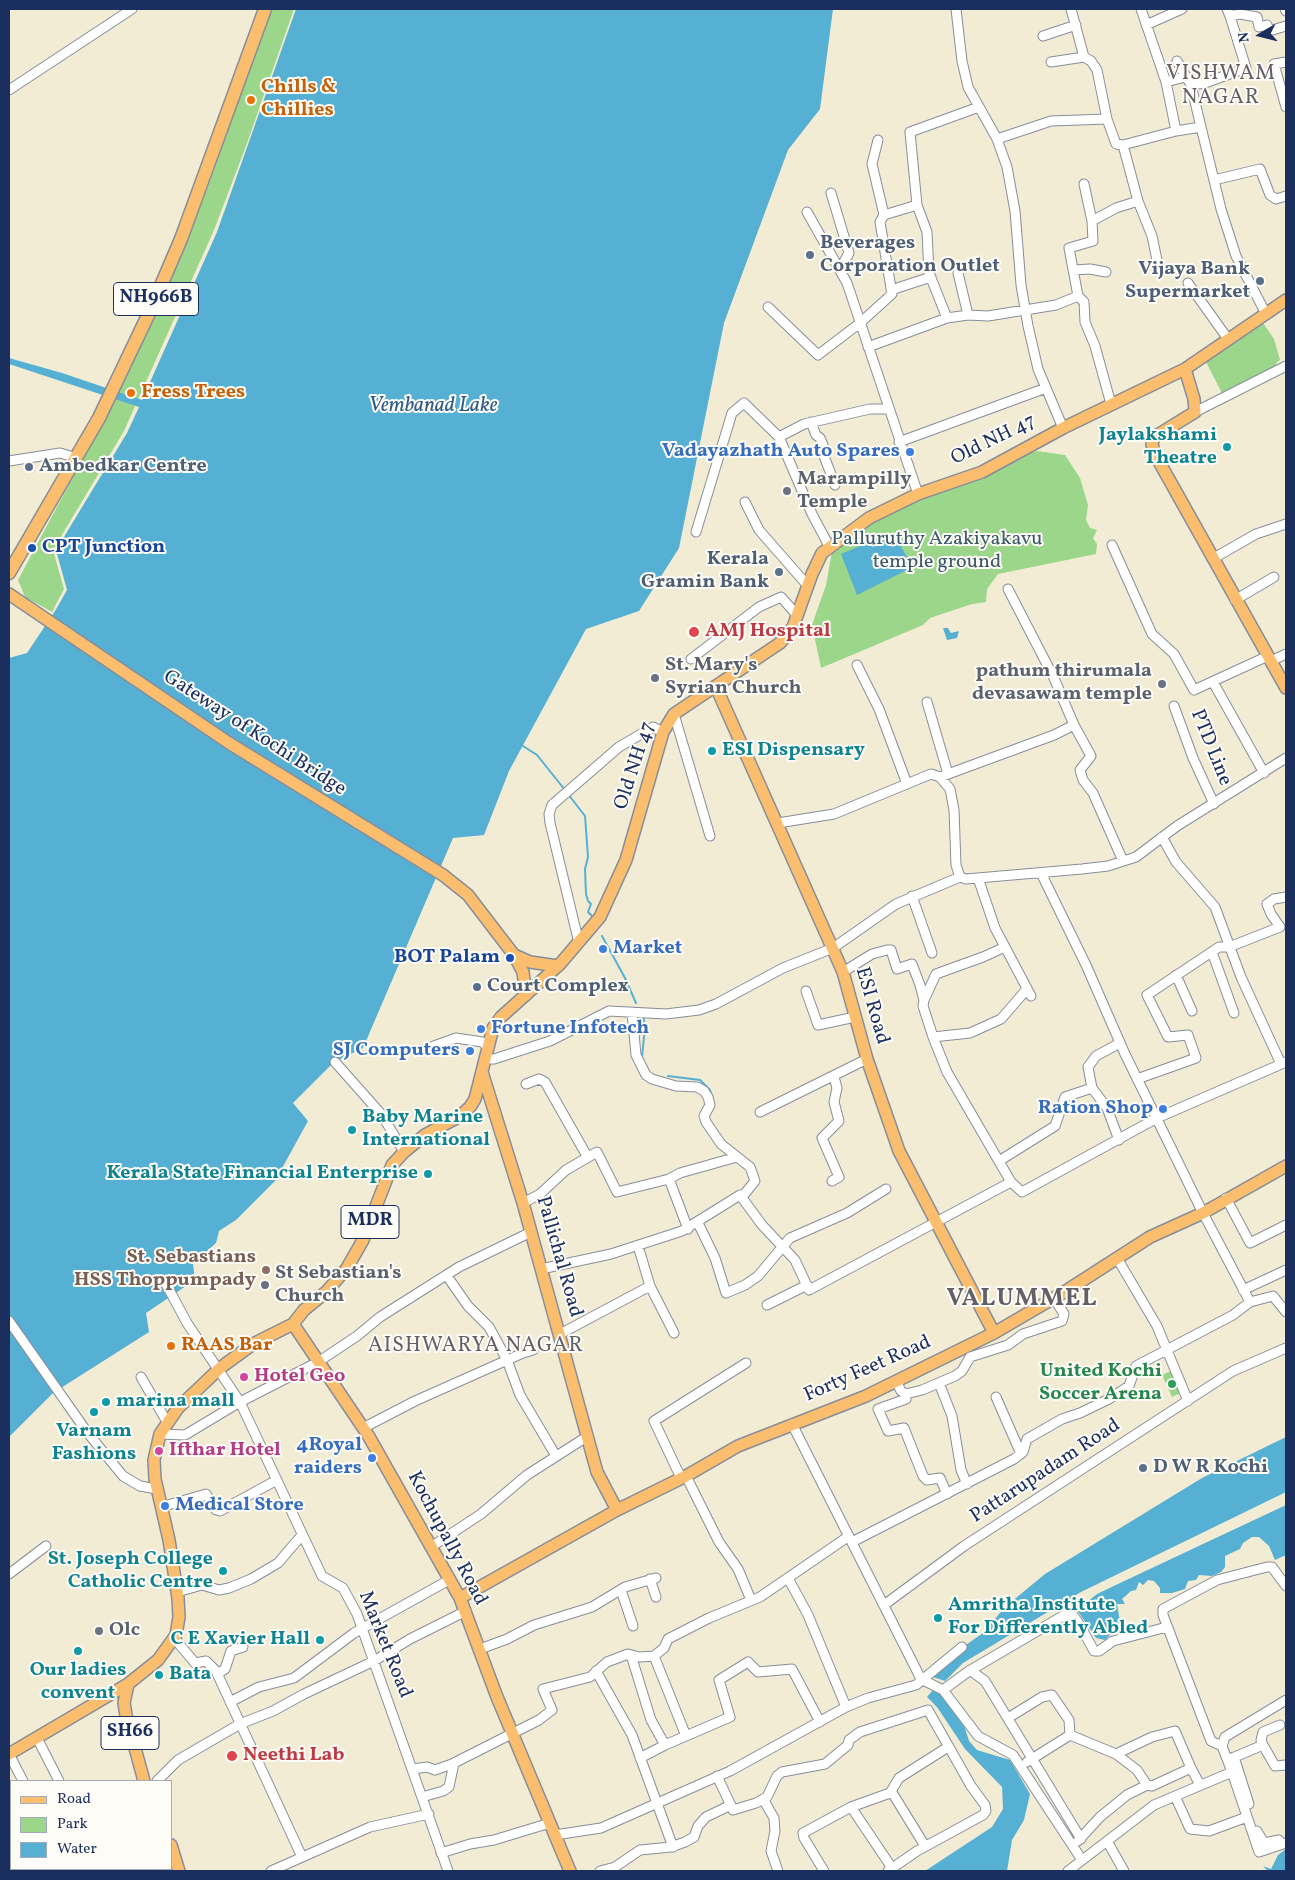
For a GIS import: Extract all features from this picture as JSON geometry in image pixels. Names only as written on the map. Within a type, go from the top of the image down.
[{"type":"highway","name":"NH966B","points":[[9,573],[77,458],[115,387],[181,239],[265,9]]},
{"type":"main road","name":"Old NH 47","points":[[558,966],[600,916],[626,860],[662,732],[674,714],[780,644],[793,627],[822,553],[829,546],[868,518],[918,494],[982,472],[1063,428],[1185,369],[1286,300]]},
{"type":"main road","points":[[1185,369],[1194,399],[1195,412],[1156,436],[1152,445],[1157,458],[1286,688]]},
{"type":"main road","name":"Gateway of Kochi Bridge","points":[[9,594],[229,743],[442,875],[468,895],[514,955]]},
{"type":"main road","name":"ESI Road","points":[[716,688],[843,972],[867,1059],[899,1151],[994,1333]]},
{"type":"main road","points":[[514,955],[530,962],[558,966]]},
{"type":"main road","points":[[514,955],[541,981]]},
{"type":"main road","points":[[514,955],[523,972],[526,995]]},
{"type":"main road","name":"MDR","points":[[9,1754],[128,1684],[158,1660],[174,1638],[179,1617],[177,1592],[156,1489],[154,1460],[160,1434],[178,1408],[220,1368],[253,1344],[293,1324],[347,1268],[362,1240],[388,1173],[404,1152],[425,1135],[460,1116],[470,1107],[475,1099],[493,1028],[501,1017],[558,966]]},
{"type":"main road","name":"Pallichal Road","points":[[482,1072],[542,1269],[597,1472],[616,1510]]},
{"type":"main road","name":"Forty Feet Road","points":[[460,1598],[616,1510],[684,1477],[738,1446],[866,1396],[994,1333],[1054,1298],[1150,1237],[1203,1213],[1226,1198],[1286,1166]]},
{"type":"main road","name":"Kochupally Road","points":[[293,1324],[363,1428],[460,1598],[512,1732],[570,1871]]},
{"type":"main road","name":"SH66","points":[[128,1684],[124,1703],[144,1780]]},
{"type":"main road","points":[[172,1848],[180,1871]]},
{"type":"street","points":[[9,90],[132,9]]},
{"type":"street","points":[[956,9],[962,61],[968,87],[997,139],[1007,167],[1015,211],[1025,308],[1038,368],[1063,428]]},
{"type":"street","points":[[1071,9],[1084,57]]},
{"type":"street","points":[[1141,9],[1166,82],[1176,131]]},
{"type":"street","points":[[1146,25],[1182,9]]},
{"type":"street","points":[[1191,85],[1205,83],[1246,68],[1229,13],[1257,17],[1259,27],[1267,25],[1269,31],[1286,26]]},
{"type":"street","points":[[1043,36],[1076,25]]},
{"type":"street","points":[[1051,62],[1084,57],[1091,61],[1097,70],[1107,119],[1116,144],[1123,145],[1176,131],[1201,127]]},
{"type":"street","points":[[1177,62],[1191,85],[1220,209],[1236,256],[1266,314]]},
{"type":"street","points":[[1286,62],[1274,64],[1286,107]]},
{"type":"street","points":[[1166,82],[1185,77]]},
{"type":"street","points":[[947,318],[931,277],[927,232],[917,205],[910,132],[979,107]]},
{"type":"street","points":[[997,139],[1051,121],[1107,119]]},
{"type":"street","points":[[768,307],[818,355],[860,323],[892,294],[880,222],[884,215],[872,164],[878,140]]},
{"type":"street","points":[[1123,145],[1138,201],[1152,236],[1157,260]]},
{"type":"street","points":[[1214,180],[1260,169],[1270,195],[1276,199],[1286,196]]},
{"type":"street","points":[[1084,184],[1092,221],[1093,241],[1069,248],[1078,296],[1084,302],[1085,322],[1095,346],[1111,404]]},
{"type":"street","points":[[831,193],[849,253],[840,269]]},
{"type":"street","points":[[1092,221],[1116,208],[1138,201]]},
{"type":"street","points":[[884,215],[917,205]]},
{"type":"street","points":[[807,212],[840,269],[918,494]]},
{"type":"street","points":[[1073,270],[1090,269],[1106,272]]},
{"type":"street","points":[[958,273],[968,315]]},
{"type":"street","points":[[891,290],[931,277]]},
{"type":"street","points":[[1188,283],[1228,339]]},
{"type":"street","points":[[868,347],[947,318],[968,315],[988,316],[1025,308],[1056,305],[1078,296]]},
{"type":"street","points":[[1195,412],[1264,379],[1286,366]]},
{"type":"street","points":[[899,442],[1046,388]]},
{"type":"street","points":[[696,532],[732,413],[744,404],[780,437],[812,514],[829,546]]},
{"type":"street","points":[[780,437],[811,422],[870,409],[889,409]]},
{"type":"street","points":[[811,422],[816,435],[820,438],[823,445],[821,448],[835,485]]},
{"type":"street","points":[[9,461],[60,453],[77,458]]},
{"type":"street","points":[[745,502],[759,530],[808,586]]},
{"type":"street","points":[[1214,558],[1256,534],[1286,524]]},
{"type":"street","points":[[1112,545],[1152,634],[1174,654],[1194,690],[1270,658],[1286,654]]},
{"type":"street","points":[[1236,600],[1274,577]]},
{"type":"street","points":[[1008,589],[1054,678],[1074,726],[1091,756],[1080,770],[1083,780],[1093,793],[1123,861]]},
{"type":"street","points":[[691,659],[759,607],[781,597],[798,615]]},
{"type":"street","points":[[857,666],[880,709],[907,784]]},
{"type":"street","points":[[1213,682],[1264,773]]},
{"type":"street","points":[[928,702],[944,775],[950,789],[954,810],[956,865],[960,877]]},
{"type":"street","name":"PTD Line","points":[[1174,706],[1193,758],[1214,804]]},
{"type":"street","points":[[674,714],[710,836]]},
{"type":"street","points":[[778,823],[834,814],[931,774],[944,775],[1074,726]]},
{"type":"street","points":[[579,943],[550,823],[549,814],[552,804],[619,747],[653,727],[662,732]]},
{"type":"street","points":[[486,1059],[494,1059],[550,1041],[609,1011],[666,1014],[698,1010],[716,1004],[783,968],[832,948],[881,913],[912,896],[960,877],[978,878],[1040,874],[1099,867],[1136,857],[1162,837],[1286,758]]},
{"type":"street","points":[[1005,946],[983,957],[936,974],[923,1006],[947,1072],[1011,1182],[1022,1192],[1157,1118],[1283,1063],[1229,947],[1215,907],[1176,862],[1162,837]]},
{"type":"street","points":[[1040,874],[1086,965],[1137,1079],[1203,1213],[1250,1302]]},
{"type":"street","points":[[933,1036],[970,1033],[1001,1019],[1029,993],[995,928],[978,878]]},
{"type":"street","points":[[912,896],[932,953]]},
{"type":"street","points":[[1137,1079],[1196,1058],[1188,1035],[1168,1037],[1147,995],[1218,947],[1229,947],[1283,930],[1271,914],[1267,904],[1274,899],[1286,897]]},
{"type":"street","points":[[843,972],[872,954],[890,950],[898,968],[912,964],[924,1000]]},
{"type":"street","points":[[1212,952],[1234,1013]]},
{"type":"street","points":[[1176,975],[1192,1011]]},
{"type":"street","points":[[806,991],[818,1025],[855,1017]]},
{"type":"street","points":[[632,1012],[636,1055],[646,1075],[664,1083],[697,1087],[704,1091],[710,1105],[704,1116],[706,1122],[721,1144],[750,1167],[755,1181],[742,1197]]},
{"type":"street","points":[[424,1050],[456,1038],[482,1042],[488,1047]]},
{"type":"street","points":[[1119,1140],[1107,1108],[1092,1088],[1088,1067],[1096,1056],[1120,1043]]},
{"type":"street","points":[[760,1112],[867,1059]]},
{"type":"street","points":[[334,1062],[382,1115],[404,1152]]},
{"type":"street","points":[[832,1181],[838,1177],[822,1138],[839,1121],[834,1102],[837,1088],[834,1077]]},
{"type":"street","points":[[526,1084],[539,1080],[545,1082],[587,1156]]},
{"type":"street","points":[[999,1162],[1055,1126],[1065,1097],[1092,1088]]},
{"type":"street","points":[[523,1203],[540,1194],[566,1170],[587,1156],[599,1153],[617,1192],[668,1179],[680,1173],[737,1157]]},
{"type":"street","points":[[668,1179],[688,1229]]},
{"type":"street","points":[[742,1197],[762,1225],[794,1260],[810,1290],[1011,1182]]},
{"type":"street","points":[[698,1223],[716,1258],[726,1292],[744,1285],[758,1276],[790,1238],[847,1213],[886,1189]]},
{"type":"street","points":[[542,1269],[638,1246],[688,1229],[740,1195],[742,1197]]},
{"type":"street","points":[[1226,1198],[1250,1243],[1286,1225]]},
{"type":"street","points":[[160,1434],[185,1435],[240,1402],[318,1362],[357,1336],[380,1317],[486,1252],[531,1232]]},
{"type":"street","points":[[638,1246],[650,1286],[674,1333]]},
{"type":"street","points":[[1117,1258],[1157,1326],[1188,1401]]},
{"type":"street","points":[[1243,1290],[1286,1270]]},
{"type":"street","points":[[447,1276],[468,1306],[489,1327],[508,1360],[520,1395],[556,1456]]},
{"type":"street","name":"Market Road","points":[[166,1284],[187,1323],[220,1368],[240,1402],[322,1576],[342,1588],[362,1628],[448,1871]]},
{"type":"street","points":[[767,1305],[807,1285]]},
{"type":"street","points":[[560,1334],[650,1286]]},
{"type":"street","points":[[413,1769],[426,1767],[435,1770],[454,1763],[539,1720],[552,1710],[544,1689],[590,1677],[606,1662],[631,1655],[639,1657],[654,1656],[664,1648],[668,1639],[708,1618],[760,1597],[816,1557],[1006,1464],[1020,1454],[1027,1439],[1062,1419],[1080,1413],[1109,1399],[1129,1386],[1136,1366],[1234,1314],[1250,1302],[1273,1296],[1286,1311]]},
{"type":"street","points":[[906,1394],[939,1383],[962,1371],[970,1357],[1008,1345],[1023,1334],[1062,1321],[1064,1314],[1054,1298]]},
{"type":"street","points":[[9,1322],[87,1432],[123,1476],[140,1486],[156,1489]]},
{"type":"street","name":"Pattarupadam Road","points":[[884,1605],[964,1546],[1233,1371],[1286,1348]]},
{"type":"street","points":[[363,1428],[416,1400],[533,1350]]},
{"type":"street","points":[[746,1363],[654,1421],[719,1542],[738,1569],[751,1600]]},
{"type":"street","points":[[141,1376],[167,1422]]},
{"type":"street","points":[[896,1381],[901,1391],[906,1394]]},
{"type":"street","points":[[939,1383],[952,1416],[961,1470],[967,1484]]},
{"type":"street","points":[[906,1394],[906,1399],[878,1409],[888,1431],[904,1428],[924,1476],[927,1480],[940,1478],[946,1494]]},
{"type":"street","points":[[996,1397],[1020,1454]]},
{"type":"street","points":[[792,1424],[923,1680],[940,1688],[978,1736],[1013,1755],[1082,1860]]},
{"type":"street","points":[[431,1547],[481,1514],[528,1475],[588,1436]]},
{"type":"street","points":[[161,1507],[206,1494],[216,1510],[220,1511],[276,1480]]},
{"type":"street","points":[[177,1592],[202,1586],[219,1590],[251,1579],[278,1563],[302,1535]]},
{"type":"street","points":[[9,1574],[46,1546]]},
{"type":"street","points":[[1285,1582],[1272,1567],[1267,1567],[1217,1580],[1163,1610],[1167,1627],[1211,1741],[1222,1746],[1231,1758],[1261,1841],[1268,1842],[1286,1838]]},
{"type":"street","points":[[480,1649],[507,1639],[534,1625],[592,1607],[621,1590],[653,1578],[656,1597]]},
{"type":"street","points":[[788,1578],[808,1615],[846,1707]]},
{"type":"street","points":[[230,1702],[259,1687],[294,1678],[362,1628],[449,1580]]},
{"type":"street","points":[[621,1590],[633,1626]]},
{"type":"street","points":[[158,1780],[178,1760],[240,1724],[273,1711],[374,1661],[410,1639],[466,1611]]},
{"type":"street","points":[[940,1688],[1068,1613],[1073,1615],[1094,1651],[1098,1651],[1113,1641],[1167,1627]]},
{"type":"street","points":[[174,1638],[195,1663],[206,1661],[218,1674],[302,1856]]},
{"type":"street","points":[[218,1674],[224,1669],[231,1651],[243,1646]]},
{"type":"street","points":[[555,1835],[601,1828],[717,1776],[846,1707],[868,1698],[916,1685],[962,1647]]},
{"type":"street","points":[[631,1655],[651,1720],[665,1744]]},
{"type":"street","points":[[654,1656],[686,1736]]},
{"type":"street","points":[[640,1758],[665,1744],[730,1717],[720,1680],[748,1662],[758,1672],[792,1669],[820,1722]]},
{"type":"street","points":[[970,1670],[984,1680],[1082,1839]]},
{"type":"street","points":[[596,1671],[632,1735],[673,1846]]},
{"type":"street","points":[[1008,1718],[1016,1716],[1042,1697],[1052,1695],[1069,1720],[1070,1736]]},
{"type":"street","points":[[1222,1746],[1225,1737],[1230,1733],[1286,1700]]},
{"type":"street","points":[[717,1776],[733,1810],[768,1797],[777,1776],[782,1772],[824,1764],[848,1745],[849,1740],[860,1732],[906,1719],[928,1710],[971,1786],[985,1805],[986,1811],[983,1815],[925,1846],[890,1870],[851,1807]]},
{"type":"street","points":[[1280,1725],[1263,1732],[1261,1740],[1275,1766],[1286,1765]]},
{"type":"street","points":[[1116,1754],[1152,1737],[1175,1731],[1190,1768],[1200,1786]]},
{"type":"street","points":[[1020,1767],[1070,1736]]},
{"type":"street","points":[[1070,1736],[1116,1754],[1137,1770],[1147,1785]]},
{"type":"street","points":[[37,1738],[58,1780]]},
{"type":"street","points":[[1231,1758],[1264,1745]]},
{"type":"street","points":[[824,1871],[804,1838],[803,1833],[851,1807],[890,1793],[899,1778],[948,1747]]},
{"type":"street","points":[[9,1754],[22,1780]]},
{"type":"street","points":[[1231,1758],[1232,1772],[1259,1852],[1286,1843]]},
{"type":"street","points":[[422,1797],[443,1791],[449,1787],[454,1763]]},
{"type":"street","points":[[1072,1844],[1082,1839],[1100,1817],[1121,1800],[1147,1785],[1152,1786],[1190,1768]]},
{"type":"street","points":[[1068,1871],[1154,1806],[1232,1772]]},
{"type":"street","points":[[890,1793],[896,1798],[925,1846]]},
{"type":"street","points":[[1175,1796],[1190,1829],[1210,1831],[1247,1817]]},
{"type":"street","points":[[763,1799],[774,1818],[775,1832],[771,1851],[778,1871]]},
{"type":"street","points":[[600,1871],[615,1866],[640,1850],[673,1846],[694,1837],[698,1826],[706,1817],[731,1804]]},
{"type":"street","points":[[271,1871],[370,1827],[429,1814]]},
{"type":"street","points":[[441,1852],[494,1840],[550,1823]]},
{"type":"street","points":[[1107,1842],[1124,1871]]},
{"type":"green space","points":[[271,9],[294,9],[246,146],[214,230],[124,431],[53,550],[64,589],[52,612],[25,597],[18,580],[115,398],[164,292],[208,187]]},
{"type":"green space","points":[[1261,320],[1274,339],[1280,360],[1276,363],[1278,369],[1225,399],[1204,358]]},
{"type":"green space","name":"Palluruthy Azakiyakavu temple ground","points":[[1037,451],[1065,455],[1080,478],[1088,505],[1086,520],[1090,528],[1097,530],[1093,538],[1097,544],[1096,554],[998,574],[987,589],[986,602],[972,604],[930,618],[923,625],[821,668],[812,625],[826,585],[833,546],[877,516],[1009,459]]},
{"type":"green space","name":"United Kochi Soccer Arena","points":[[1173,1370],[1183,1392],[1172,1397],[1162,1375]]},
{"type":"water","name":"Vembanad Lake","points":[[296,9],[833,9],[820,109],[788,150],[724,323],[679,548],[639,611],[586,629],[509,771],[484,835],[453,838],[363,1048],[334,1062],[293,1103],[308,1121],[275,1181],[236,1220],[219,1231],[216,1243],[193,1264],[195,1280],[146,1313],[149,1332],[53,1393],[9,1437],[9,658],[27,653],[67,590],[56,550],[127,433],[139,407],[9,364],[9,358],[62,373],[142,400],[217,232]]},
{"type":"water","points":[[879,538],[889,538],[898,541],[909,561],[907,570],[857,595],[841,554]]},
{"type":"water","points":[[943,628],[948,628],[951,633],[959,631],[957,638],[947,640]]},
{"type":"water","points":[[1286,1437],[1286,1492],[1081,1592],[963,1663],[945,1681],[930,1676],[947,1658],[983,1633],[1005,1607],[1045,1574],[1202,1478]]},
{"type":"water","points":[[1286,1505],[1286,1555],[1275,1560],[1269,1546],[1259,1537],[1252,1537],[1243,1543],[1240,1549],[1225,1556],[1225,1567],[1221,1572],[1212,1576],[1199,1575],[1196,1580],[1188,1581],[1185,1589],[1172,1593],[1160,1593],[1160,1588],[1154,1581],[1148,1580],[1143,1585],[1139,1582],[1136,1590],[1131,1591],[1122,1599],[1125,1604],[1117,1604],[1121,1628],[1118,1633],[1111,1634],[1105,1640],[1096,1638],[1077,1610],[1097,1594]]},
{"type":"water","points":[[940,1689],[965,1728],[969,1741],[977,1750],[1010,1760],[1030,1794],[1024,1820],[1012,1840],[1007,1871],[925,1871],[992,1827],[1003,1809],[1002,1787],[965,1749],[937,1707],[927,1697],[932,1691]]},
{"type":"water","points":[[1286,1849],[1286,1871],[1268,1871],[1263,1866],[1271,1869],[1278,1855]]},
{"type":"waterway","points":[[523,746],[537,755],[565,790]]},
{"type":"waterway","points":[[568,794],[585,816],[588,857],[585,869],[586,894],[591,904],[588,912],[592,916]]},
{"type":"waterway","points":[[602,936],[625,978],[636,1003]]},
{"type":"waterway","points":[[642,1057],[645,1027],[643,1015]]},
{"type":"waterway","points":[[668,1076],[700,1080],[710,1090],[712,1096]]},
{"type":"place","name":"Chills & Chillies","points":[[251,100]]},
{"type":"place","name":"Beverages Corporation Outlet","points":[[810,255]]},
{"type":"place","name":"Vijaya Bank Supermarket","points":[[1260,281]]},
{"type":"place","name":"Fress Trees","points":[[131,393]]},
{"type":"place","name":"Jaylakshami Theatre","points":[[1227,447]]},
{"type":"place","name":"Vadayazhath Auto Spares","points":[[910,452]]},
{"type":"place","name":"Ambedkar Centre","points":[[29,467]]},
{"type":"place","name":"Marampilly Temple","points":[[787,491]]},
{"type":"place","name":"CPT Junction","points":[[32,548]]},
{"type":"place","name":"Kerala Gramin Bank","points":[[779,572]]},
{"type":"place","name":"AMJ Hospital","points":[[694,632]]},
{"type":"place","name":"St. Mary's Syrian Church","points":[[655,678]]},
{"type":"place","name":"pathum thirumala devasawam temple","points":[[1162,684]]},
{"type":"place","name":"ESI Dispensary","points":[[712,751]]},
{"type":"place","name":"Market","points":[[603,949]]},
{"type":"place","name":"BOT Palam","points":[[510,958]]},
{"type":"place","name":"Court Complex","points":[[477,987]]},
{"type":"place","name":"Fortune Infotech","points":[[481,1029]]},
{"type":"place","name":"SJ Computers","points":[[470,1051]]},
{"type":"place","name":"Ration Shop","points":[[1163,1109]]},
{"type":"place","name":"Baby Marine International","points":[[352,1130]]},
{"type":"place","name":"Kerala State Financial Enterprise","points":[[428,1174]]},
{"type":"place","name":"St. Sebastians HSS Thoppumpady","points":[[266,1270]]},
{"type":"place","name":"St Sebastian's Church","points":[[265,1285]]},
{"type":"place","name":"RAAS Bar","points":[[171,1346]]},
{"type":"place","name":"Hotel Geo","points":[[244,1377]]},
{"type":"place","name":"United Kochi Soccer Arena","points":[[1172,1384]]},
{"type":"place","name":"marina mall","points":[[106,1402]]},
{"type":"place","name":"Varnam Fashions","points":[[94,1412]]},
{"type":"place","name":"Ifthar Hotel","points":[[159,1451]]},
{"type":"place","name":"4Royal raiders","points":[[372,1458]]},
{"type":"place","name":"D W R Kochi","points":[[1143,1468]]},
{"type":"place","name":"Medical Store","points":[[165,1506]]},
{"type":"place","name":"St. Joseph College Catholic Centre","points":[[223,1571]]},
{"type":"place","name":"Amritha Institute For Differently Abled","points":[[938,1618]]},
{"type":"place","name":"Olc","points":[[99,1631]]},
{"type":"place","name":"C E Xavier Hall","points":[[320,1640]]},
{"type":"place","name":"Our ladies convent","points":[[78,1651]]},
{"type":"place","name":"Bata","points":[[159,1675]]},
{"type":"place","name":"Neethi Lab","points":[[232,1756]]},
{"type":"district","name":"VISHWAM NAGAR","points":[[1221,87]]},
{"type":"district","name":"VALUMMEL","points":[[1022,1300]]},
{"type":"district","name":"AISHWARYA NAGAR","points":[[476,1347]]}]
